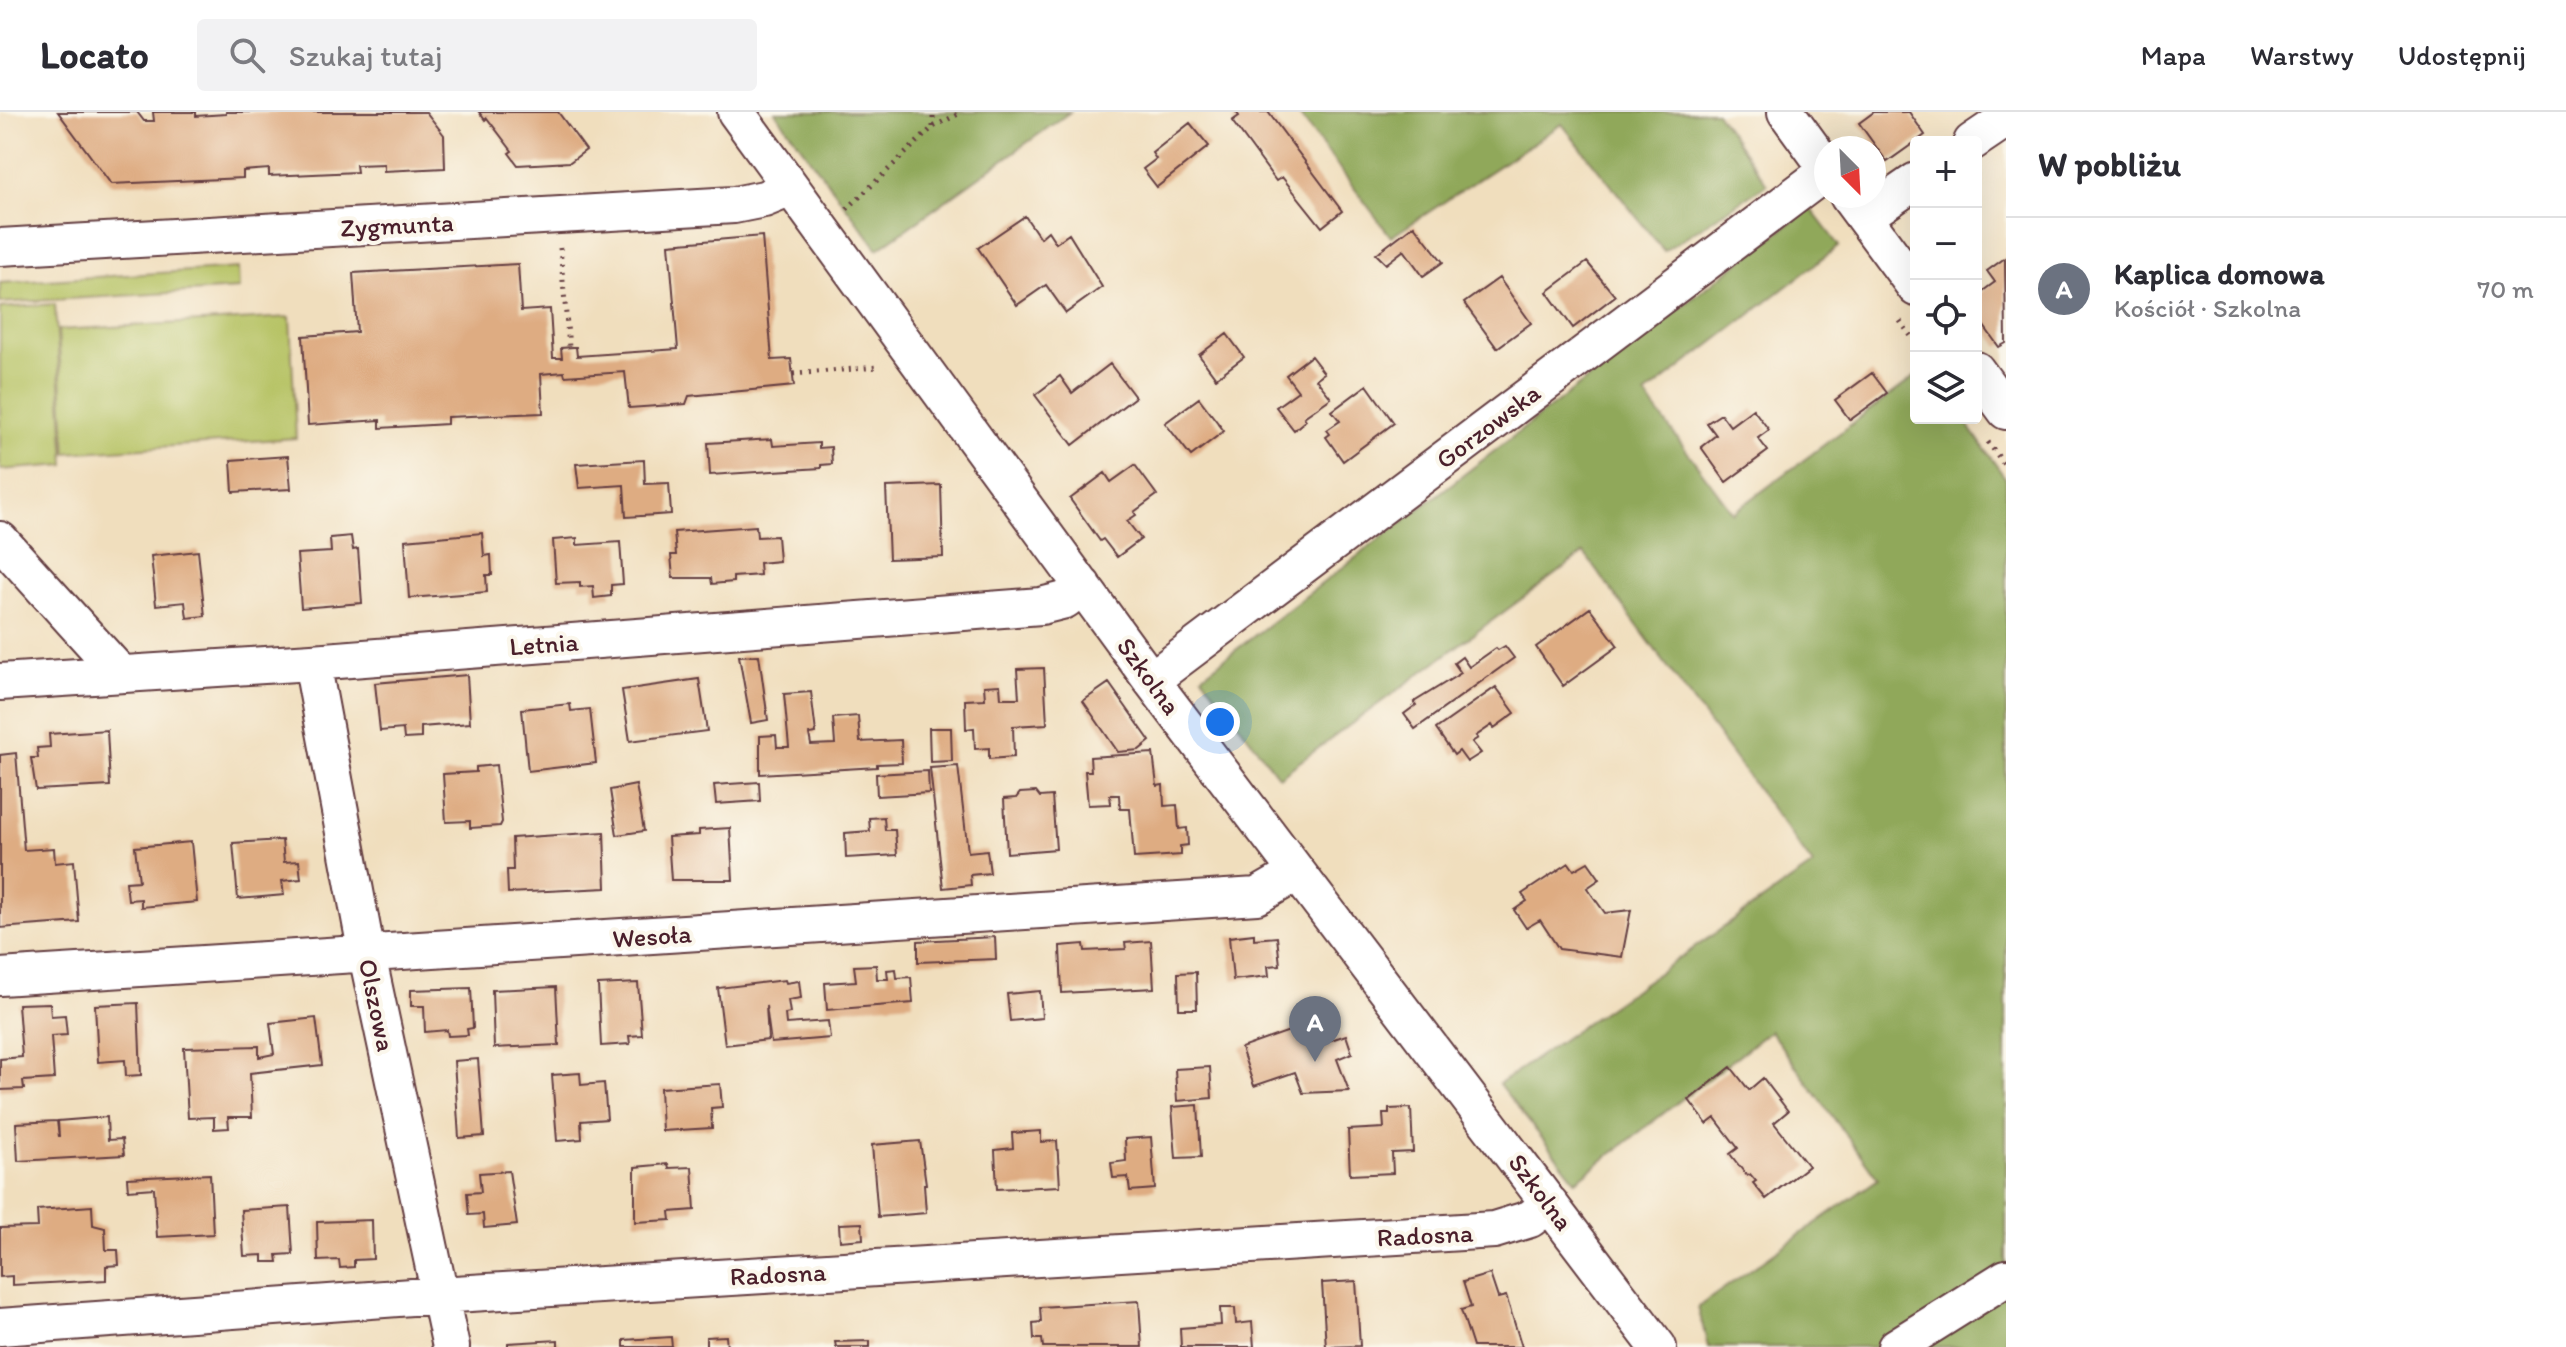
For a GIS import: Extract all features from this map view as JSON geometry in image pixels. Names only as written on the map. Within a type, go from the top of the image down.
[{"type":"street","name":"Szkolna","points":[[736,112],[1151,680],[1658,1347]]},
{"type":"street","points":[[1786,112],[1814,152]]},
{"type":"street","points":[[1981,136],[2006,119]]},
{"type":"street","name":"Gorzowska","points":[[1151,680],[1814,178]]},
{"type":"street","points":[[1886,194],[1910,184]]},
{"type":"street","name":"Zygmunta","points":[[0,247],[734,205],[764,199],[791,188]]},
{"type":"street","points":[[1857,208],[1910,280]]},
{"type":"street","points":[[1982,378],[2006,411]]},
{"type":"street","points":[[0,540],[121,674]]},
{"type":"street","name":"Letnia","points":[[0,682],[312,662],[1041,606],[1065,600],[1083,586]]},
{"type":"street","name":"Olszowa","points":[[312,662],[367,955],[451,1347]]},
{"type":"street","name":"Wesoła","points":[[0,977],[1257,896],[1297,873]]},
{"type":"street","name":"Radosna","points":[[0,1327],[439,1295],[1494,1230],[1530,1219],[1550,1204]]},
{"type":"street","points":[[1896,1347],[2006,1278]]},
{"type":"path","points":[[933,112],[933,127]]},
{"type":"path","points":[[838,218],[933,127],[962,112]]},
{"type":"path","points":[[559,241],[569,347]]},
{"type":"path","points":[[793,374],[883,367]]},
{"type":"green space","points":[[775,112],[1070,112],[878,249]]},
{"type":"green space","points":[[1297,112],[1716,112],[1767,184],[1664,251],[1562,124],[1391,237]]},
{"type":"green space","points":[[1810,208],[1839,246],[1645,395],[1733,513],[1910,380],[1910,424],[1967,424],[2006,479],[2006,1347],[1708,1347],[1698,1307],[1878,1179],[1770,1031],[1576,1181],[1499,1084],[1813,865],[1584,553],[1279,777],[1202,676]]},
{"type":"green space","points":[[238,268],[239,289],[0,303],[0,283]]},
{"type":"green space","points":[[55,304],[65,465],[0,470],[0,308]]},
{"type":"green space","points":[[290,317],[296,438],[66,453],[58,330]]},
{"type":"building","points":[[58,112],[137,112],[144,121],[154,121],[153,112],[196,112],[196,116],[226,112],[426,112],[444,135],[445,168],[384,171],[384,164],[356,165],[357,172],[269,176],[269,169],[243,171],[243,178],[111,184]]},
{"type":"building","points":[[479,112],[558,112],[586,150],[570,162],[518,165],[509,153],[512,151]]},
{"type":"building","points":[[1236,112],[1268,112],[1342,211],[1322,227],[1282,177],[1276,181],[1232,121],[1239,116]]},
{"type":"building","points":[[1874,112],[1909,112],[1925,135],[1910,136],[1910,146],[1887,162],[1886,136],[1868,136],[1859,123]]},
{"type":"building","points":[[1190,123],[1209,146],[1157,187],[1143,169],[1156,159],[1152,153]]},
{"type":"building","points":[[1025,216],[1040,238],[1048,231],[1056,243],[1069,234],[1102,287],[1066,313],[1046,285],[1017,305],[978,248]]},
{"type":"building","points":[[1414,225],[1443,262],[1423,276],[1404,250],[1386,264],[1376,254]]},
{"type":"building","points":[[762,236],[772,360],[791,359],[794,386],[689,396],[686,404],[629,408],[625,372],[565,376],[564,372],[541,374],[543,413],[447,417],[447,424],[380,428],[380,420],[308,425],[303,336],[357,332],[353,273],[518,264],[521,311],[550,309],[553,358],[562,358],[561,348],[573,347],[576,347],[577,356],[678,349],[669,244]]},
{"type":"building","points":[[2005,258],[2006,343],[1999,347],[1982,323],[1982,292],[1995,282],[1987,271]]},
{"type":"building","points":[[1587,262],[1615,296],[1573,328],[1547,292]]},
{"type":"building","points":[[1499,278],[1531,323],[1497,348],[1464,303]]},
{"type":"building","points":[[1227,334],[1244,357],[1216,378],[1199,355]]},
{"type":"building","points":[[1311,356],[1324,373],[1316,379],[1331,398],[1304,417],[1306,420],[1294,430],[1276,407],[1298,391],[1286,375]]},
{"type":"building","points":[[1110,364],[1135,397],[1073,445],[1035,395],[1060,376],[1072,393]]},
{"type":"building","points":[[1872,373],[1887,393],[1850,420],[1835,400]]},
{"type":"building","points":[[1367,385],[1394,423],[1343,461],[1326,437],[1330,434],[1327,430],[1340,421],[1332,411]]},
{"type":"building","points":[[1199,398],[1224,431],[1191,456],[1165,423]]},
{"type":"building","points":[[1753,409],[1769,430],[1758,438],[1768,451],[1726,482],[1701,447],[1716,435],[1707,423],[1721,414],[1730,426]]},
{"type":"building","points":[[772,439],[773,446],[819,443],[819,448],[831,447],[832,464],[821,465],[821,468],[710,475],[708,443]]},
{"type":"building","points":[[288,456],[291,489],[233,492],[231,460]]},
{"type":"building","points":[[644,460],[645,484],[669,483],[671,514],[626,517],[624,485],[579,488],[576,464]]},
{"type":"building","points":[[1135,465],[1157,495],[1127,521],[1141,539],[1117,557],[1103,539],[1100,541],[1070,499],[1105,473],[1111,482]]},
{"type":"building","points":[[941,485],[943,557],[889,559],[886,487]]},
{"type":"building","points":[[756,526],[757,537],[777,536],[779,561],[759,563],[760,575],[733,577],[733,582],[712,584],[711,578],[673,578],[671,555],[676,555],[674,532]]},
{"type":"building","points":[[482,533],[484,556],[491,555],[492,575],[486,575],[487,592],[409,598],[405,540]]},
{"type":"building","points":[[351,536],[353,550],[358,549],[362,603],[301,608],[297,554],[331,552],[330,538]]},
{"type":"building","points":[[577,538],[577,545],[620,542],[623,584],[611,585],[611,596],[594,598],[593,586],[580,587],[580,582],[556,583],[553,540]]},
{"type":"building","points":[[198,551],[205,616],[187,618],[185,602],[156,605],[151,556]]},
{"type":"building","points":[[1590,608],[1618,646],[1563,686],[1536,647]]},
{"type":"building","points":[[1505,646],[1514,658],[1415,729],[1404,714],[1416,705],[1414,702],[1461,673],[1454,663],[1462,657],[1469,667],[1496,648]]},
{"type":"building","points":[[759,655],[768,720],[751,723],[739,656]]},
{"type":"building","points":[[1044,668],[1047,724],[1013,726],[1014,757],[989,759],[989,748],[975,749],[974,728],[966,729],[965,700],[985,699],[984,686],[1000,685],[1001,698],[1019,698],[1017,669]]},
{"type":"building","points":[[467,675],[470,723],[421,727],[421,738],[404,739],[403,729],[380,731],[375,683]]},
{"type":"building","points":[[699,679],[707,731],[630,741],[622,690]]},
{"type":"building","points":[[1109,683],[1150,741],[1139,750],[1118,752],[1083,701]]},
{"type":"building","points":[[1496,687],[1515,713],[1476,736],[1478,738],[1472,742],[1481,753],[1467,762],[1459,751],[1454,755],[1436,729]]},
{"type":"building","points":[[811,692],[816,733],[809,734],[811,745],[835,744],[833,718],[858,716],[860,742],[901,740],[902,763],[760,774],[760,736],[776,735],[777,747],[789,747],[784,694]]},
{"type":"building","points":[[570,704],[571,711],[590,709],[596,763],[528,771],[522,709]]},
{"type":"building","points":[[929,728],[951,728],[952,761],[930,762]]},
{"type":"building","points":[[107,730],[110,786],[36,790],[31,758],[38,758],[37,748],[50,747],[49,734]]},
{"type":"building","points":[[16,753],[24,850],[54,848],[55,863],[74,861],[79,922],[0,928],[0,755]]},
{"type":"building","points":[[1153,753],[1157,786],[1163,785],[1164,806],[1177,805],[1179,829],[1187,828],[1188,845],[1180,846],[1181,855],[1134,858],[1130,809],[1120,809],[1119,795],[1110,795],[1111,804],[1088,805],[1085,771],[1091,771],[1090,757]]},
{"type":"building","points":[[496,765],[500,826],[470,828],[470,821],[446,822],[443,774],[476,772],[476,767]]},
{"type":"building","points":[[958,766],[968,852],[987,850],[990,873],[970,875],[971,885],[943,888],[930,768]]},
{"type":"building","points":[[928,771],[929,793],[877,796],[876,774]]},
{"type":"building","points":[[759,782],[760,801],[716,804],[714,785]]},
{"type":"building","points":[[636,785],[644,831],[617,835],[610,790]]},
{"type":"building","points":[[1036,792],[1040,797],[1052,796],[1056,849],[1007,853],[1004,799],[1016,798],[1020,793]]},
{"type":"building","points":[[884,817],[885,830],[895,830],[897,855],[846,858],[845,833],[870,831],[869,818]]},
{"type":"building","points":[[730,828],[733,880],[671,880],[668,837],[699,835],[699,830]]},
{"type":"building","points":[[604,832],[606,888],[508,893],[507,870],[513,870],[512,838]]},
{"type":"building","points":[[282,840],[284,862],[299,861],[301,879],[282,881],[284,895],[238,899],[233,843]]},
{"type":"building","points":[[191,842],[197,902],[141,907],[141,899],[128,900],[126,882],[139,881],[135,847]]},
{"type":"building","points":[[1588,862],[1600,879],[1587,888],[1605,913],[1631,910],[1622,957],[1559,949],[1540,920],[1526,928],[1514,910],[1527,901],[1522,894],[1569,863],[1574,870]]},
{"type":"building","points":[[1254,934],[1254,939],[1277,937],[1280,965],[1268,966],[1269,976],[1233,980],[1229,937]]},
{"type":"building","points":[[995,937],[996,959],[918,962],[918,941]]},
{"type":"building","points":[[1151,941],[1154,988],[1062,993],[1060,946],[1084,944],[1085,951],[1126,949],[1125,943]]},
{"type":"building","points":[[876,965],[877,979],[888,979],[887,970],[896,969],[897,978],[911,977],[913,1003],[827,1010],[825,983],[856,981],[854,966]]},
{"type":"building","points":[[1196,972],[1197,1009],[1179,1009],[1178,973]]},
{"type":"building","points":[[785,980],[786,983],[799,981],[801,998],[788,1000],[790,1013],[785,1014],[786,1024],[828,1021],[830,1038],[771,1043],[766,1006],[768,1040],[725,1045],[718,988]]},
{"type":"building","points":[[638,983],[642,1035],[629,1036],[630,1044],[601,1046],[598,985]]},
{"type":"building","points":[[556,987],[559,1045],[494,1048],[492,990]]},
{"type":"building","points":[[471,988],[473,1028],[467,1029],[468,1035],[448,1036],[447,1030],[425,1032],[424,1006],[411,1006],[411,990]]},
{"type":"building","points":[[1040,991],[1042,1018],[1010,1021],[1007,994]]},
{"type":"building","points":[[50,1003],[51,1016],[65,1015],[67,1035],[51,1036],[54,1079],[23,1081],[24,1089],[0,1090],[0,1059],[22,1057],[18,1004]]},
{"type":"building","points":[[138,1003],[141,1075],[126,1076],[125,1060],[98,1062],[95,1005]]},
{"type":"building","points":[[316,1018],[322,1065],[250,1073],[252,1117],[228,1117],[229,1128],[214,1129],[214,1117],[188,1118],[184,1048],[259,1046],[259,1057],[274,1054],[270,1023]]},
{"type":"building","points":[[1295,1029],[1301,1031],[1304,1041],[1328,1032],[1331,1040],[1346,1035],[1352,1053],[1337,1059],[1349,1091],[1303,1093],[1295,1072],[1254,1086],[1241,1048]]},
{"type":"building","points":[[478,1059],[484,1136],[459,1138],[454,1061]]},
{"type":"building","points":[[1210,1067],[1212,1098],[1177,1101],[1175,1069]]},
{"type":"building","points":[[1731,1067],[1749,1090],[1763,1078],[1788,1111],[1774,1123],[1808,1166],[1766,1199],[1753,1183],[1756,1181],[1750,1174],[1747,1176],[1730,1154],[1738,1148],[1715,1118],[1707,1124],[1689,1100]]},
{"type":"building","points":[[580,1073],[581,1085],[604,1083],[607,1119],[581,1121],[582,1139],[557,1141],[552,1075]]},
{"type":"building","points":[[720,1084],[722,1107],[711,1108],[712,1128],[662,1131],[660,1088]]},
{"type":"building","points":[[1198,1105],[1201,1157],[1176,1158],[1172,1107]]},
{"type":"building","points":[[1411,1108],[1413,1152],[1392,1153],[1393,1173],[1350,1175],[1348,1130],[1384,1128],[1383,1114],[1389,1114],[1389,1109]]},
{"type":"building","points":[[107,1117],[108,1140],[122,1139],[124,1155],[18,1161],[16,1123],[57,1121],[59,1137],[58,1121]]},
{"type":"building","points":[[1041,1131],[1041,1142],[1057,1141],[1060,1186],[997,1189],[995,1150],[1013,1148],[1012,1133]]},
{"type":"building","points":[[1151,1137],[1155,1189],[1130,1191],[1128,1177],[1113,1178],[1111,1163],[1126,1161],[1125,1139]]},
{"type":"building","points":[[920,1141],[926,1184],[926,1213],[878,1217],[872,1145]]},
{"type":"building","points":[[668,1164],[669,1168],[692,1167],[695,1210],[670,1212],[671,1220],[635,1222],[635,1167]]},
{"type":"building","points":[[509,1171],[517,1225],[484,1228],[483,1214],[469,1215],[467,1193],[481,1192],[479,1173]]},
{"type":"building","points":[[210,1174],[213,1234],[157,1237],[154,1188],[128,1190],[127,1178]]},
{"type":"building","points":[[92,1206],[93,1225],[105,1228],[106,1250],[118,1250],[119,1265],[106,1266],[106,1280],[12,1285],[12,1276],[0,1277],[0,1228],[38,1227],[37,1210]]},
{"type":"building","points":[[290,1207],[293,1254],[277,1255],[278,1262],[263,1262],[263,1255],[244,1256],[241,1210]]},
{"type":"building","points":[[372,1220],[373,1259],[354,1260],[354,1267],[340,1268],[339,1260],[318,1261],[317,1222]]},
{"type":"building","points":[[862,1223],[863,1239],[840,1241],[839,1224]]},
{"type":"building","points":[[1490,1274],[1498,1298],[1506,1296],[1522,1347],[1473,1347],[1461,1310],[1471,1307],[1463,1282]]},
{"type":"building","points":[[1356,1281],[1360,1346],[1326,1347],[1322,1283]]},
{"type":"building","points":[[1139,1301],[1142,1347],[1043,1347],[1042,1339],[1034,1339],[1033,1323],[1041,1322],[1040,1307]]},
{"type":"building","points":[[1220,1308],[1235,1308],[1236,1324],[1252,1322],[1254,1347],[1181,1347],[1180,1328],[1221,1325]]},
{"type":"building","points":[[726,1336],[727,1347],[706,1347],[706,1337]]},
{"type":"building","points":[[671,1337],[672,1347],[624,1347],[624,1340]]},
{"type":"building","points":[[558,1340],[558,1347],[508,1347],[508,1343]]},
{"type":"building","points":[[870,1341],[870,1347],[836,1347],[835,1342]]},
{"type":"place","name":"Kaplica domowa","points":[[1315,1062]]}]
